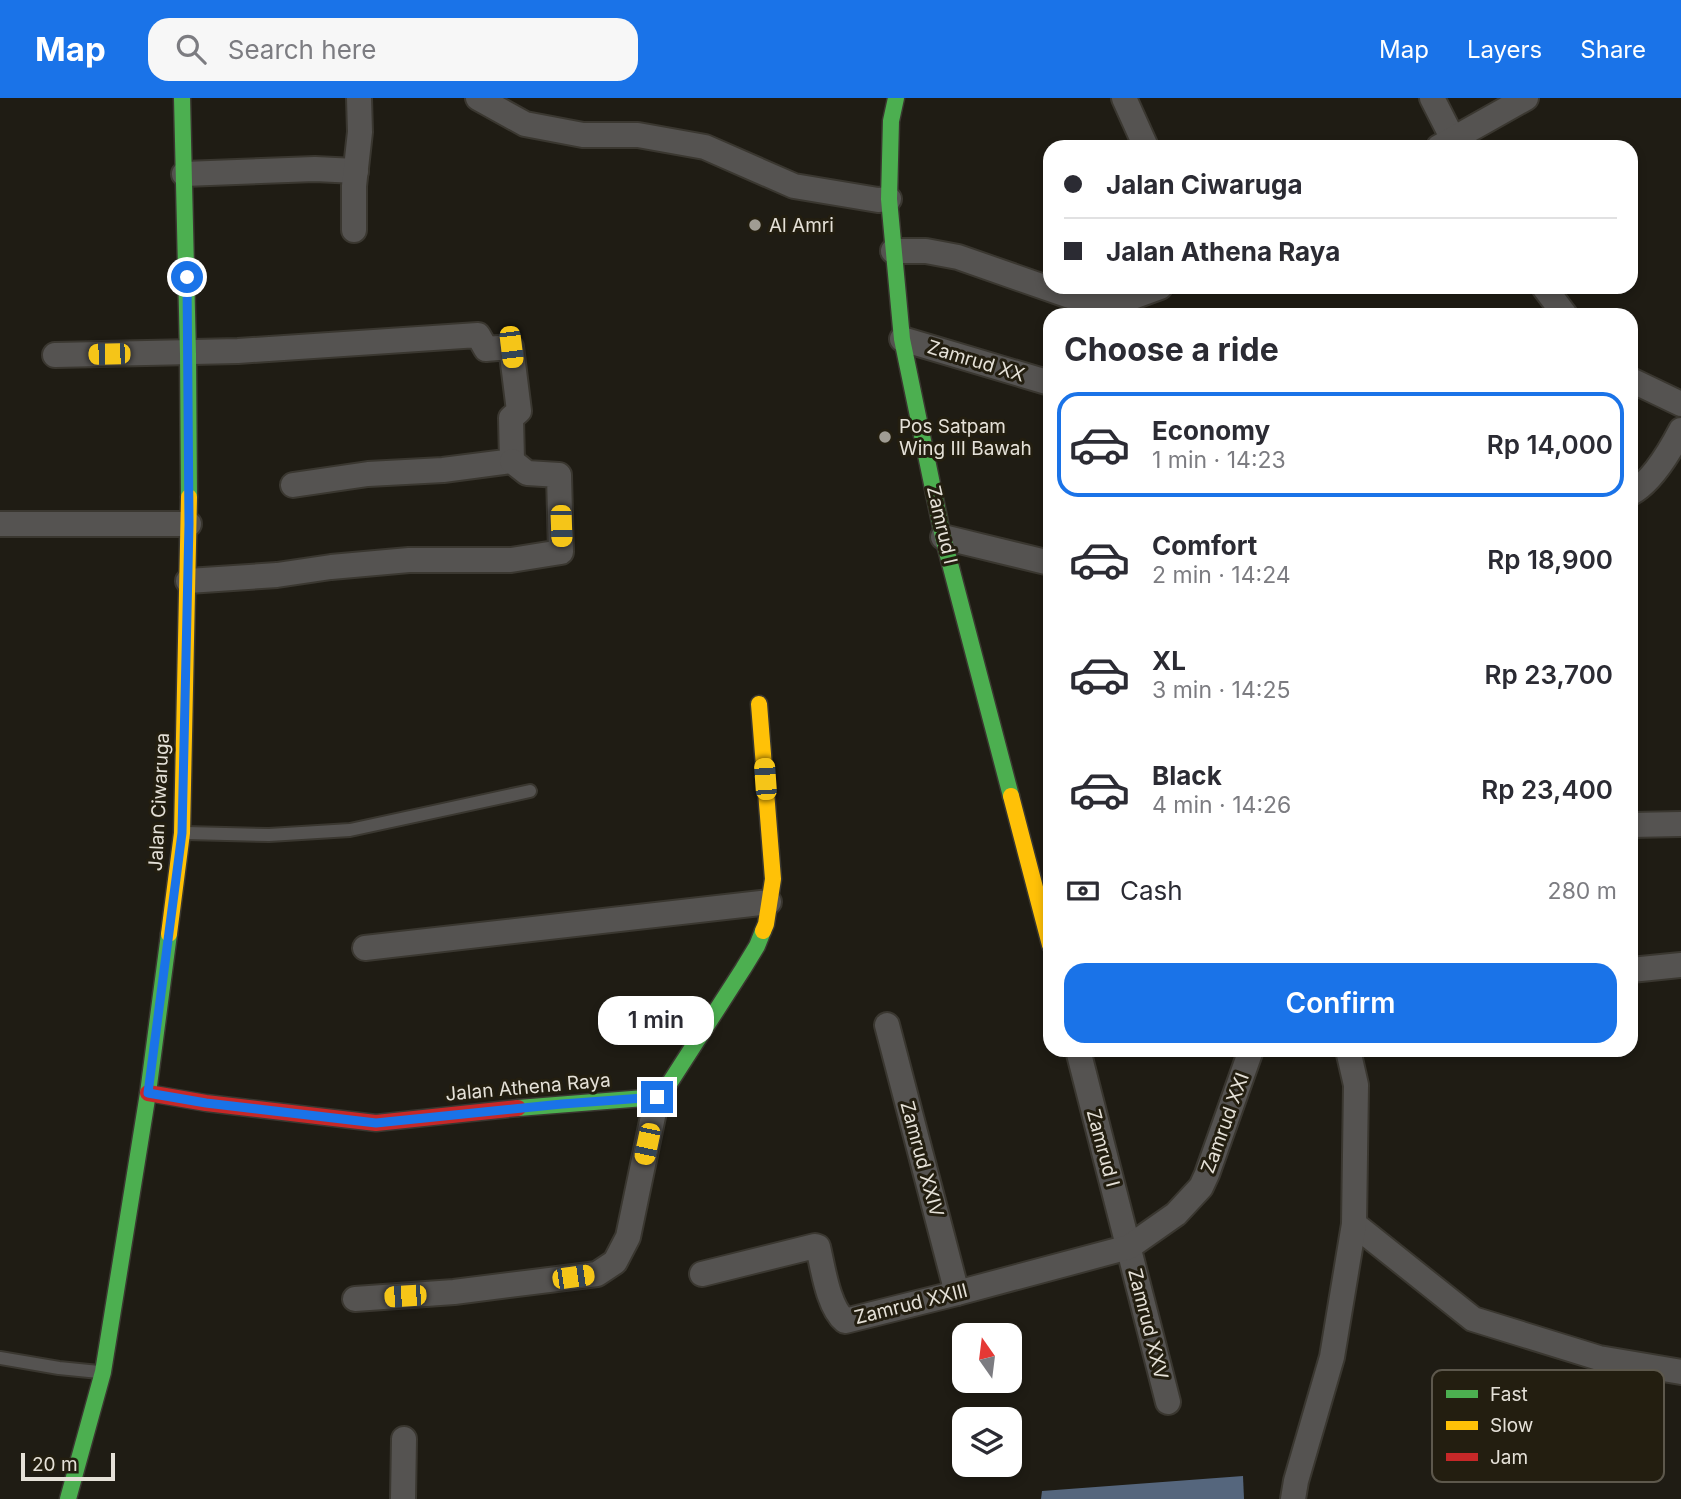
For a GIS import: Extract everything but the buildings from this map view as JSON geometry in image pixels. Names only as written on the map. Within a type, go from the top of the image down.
[{"type":"street","name":"Jalan Ciwaruga","points":[[68,1499],[103,1373],[148,1093],[182,833],[189,524],[182,98]]},
{"type":"street","points":[[354,230],[354,186],[360,132],[359,98]]},
{"type":"street","points":[[478,98],[525,124],[583,135],[638,135],[705,147],[794,186],[878,200],[889,199]]},
{"type":"street","name":"Zamrud I","points":[[896,98],[891,121],[889,199],[902,339],[943,537],[1043,918]]},
{"type":"street","points":[[1124,98],[1143,140]]},
{"type":"street","points":[[1432,98],[1447,140]]},
{"type":"street","points":[[1457,140],[1526,98]]},
{"type":"street","points":[[184,174],[315,169],[356,171]]},
{"type":"street","points":[[894,251],[926,251],[958,257],[1043,287]]},
{"type":"street","points":[[1064,294],[1084,301],[1111,302],[1141,294]]},
{"type":"street","points":[[55,355],[163,352],[188,354],[478,335],[486,349],[511,347],[519,411],[511,418],[512,461]]},
{"type":"street","name":"Zamrud XX","points":[[902,339],[1043,381]]},
{"type":"street","points":[[1638,383],[1681,404]]},
{"type":"street","points":[[1638,489],[1670,450],[1681,430]]},
{"type":"street","points":[[187,581],[277,575],[409,560],[512,560],[561,552],[559,475],[527,473],[512,461],[443,470],[368,474],[293,485]]},
{"type":"street","points":[[0,524],[189,524]]},
{"type":"street","points":[[943,537],[1043,561]]},
{"type":"street","points":[[355,1299],[454,1292],[597,1274],[615,1262],[628,1237],[657,1097],[669,1084],[750,958],[766,924],[773,879],[759,704]]},
{"type":"street","points":[[1638,825],[1681,824]]},
{"type":"street","points":[[365,948],[769,902]]},
{"type":"street","points":[[1638,969],[1681,965]]},
{"type":"street","name":"Zamrud XXIV","points":[[887,1025],[957,1293]]},
{"type":"street","name":"Zamrud I","points":[[1079,1057],[1129,1247]]},
{"type":"street","name":"Zamrud XXI","points":[[1129,1247],[1176,1214],[1201,1187],[1249,1057]]},
{"type":"street","points":[[1293,1499],[1332,1357],[1354,1224],[1356,1085],[1350,1057]]},
{"type":"street","name":"Jalan Athena Raya","points":[[148,1093],[206,1103],[376,1123],[657,1097]]},
{"type":"street","points":[[1354,1224],[1473,1319],[1599,1358],[1681,1373]]},
{"type":"street","name":"Zamrud XXIII","points":[[702,1274],[815,1246],[818,1247],[830,1294],[840,1317],[845,1321],[1129,1247]]},
{"type":"street","name":"Zamrud XXV","points":[[1129,1247],[1168,1402]]},
{"type":"street","points":[[403,1499],[404,1439]]},
{"type":"lane","points":[[182,833],[269,835],[350,830],[530,791]]},
{"type":"lane","points":[[0,1358],[103,1373]]},
{"type":"water","points":[[1243,1476],[1244,1499],[1041,1499],[1042,1491]]},
{"type":"traffic: fast","points":[[182,98],[189,497]]},
{"type":"traffic: fast","points":[[896,98],[891,121],[889,199],[902,339],[943,537],[1011,796]]},
{"type":"traffic: fast","points":[[518,1108],[657,1097],[669,1084],[743,969],[763,931]]},
{"type":"traffic: fast","points":[[68,1499],[103,1372],[148,1093],[169,934]]},
{"type":"traffic: slow","points":[[169,934],[182,833],[189,497]]},
{"type":"traffic: slow","points":[[759,704],[773,879],[763,931]]},
{"type":"traffic: slow","points":[[1011,796],[1043,918]]},
{"type":"traffic: jam","points":[[148,1093],[206,1103],[376,1123],[518,1108]]},
{"type":"place","name":"Al Amri","points":[[755,225]]},
{"type":"place","name":"Pos Satpam Wing III Bawah","points":[[885,437]]},
{"type":"route","points":[[187,277],[189,524],[182,833],[148,1093],[206,1103],[376,1123],[657,1097]]}]
